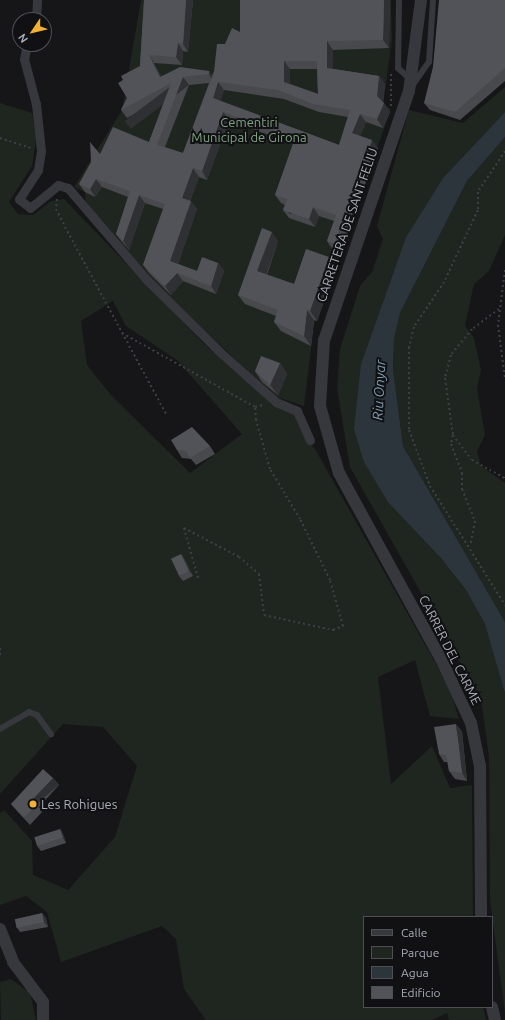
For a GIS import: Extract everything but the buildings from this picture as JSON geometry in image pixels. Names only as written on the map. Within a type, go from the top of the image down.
[{"type":"street","points":[[36,12],[37,0]]},
{"type":"street","name":"CARRETERA DE SANT FELIU","points":[[334,460],[320,406],[324,340],[409,85],[421,0]]},
{"type":"street","points":[[25,52],[24,59],[36,104],[41,151],[38,170],[19,199],[23,205],[30,208],[38,204],[58,185],[68,188],[146,279],[276,402],[298,411],[310,440]]},
{"type":"street","name":"CARRER DEL CARME","points":[[334,460],[448,672],[471,723],[480,766],[481,916]]},
{"type":"street","points":[[0,929],[13,962],[43,1002],[43,1020]]},
{"type":"street","points":[[492,1008],[495,1020]]},
{"type":"lane","points":[[399,0],[398,68],[409,85],[428,62],[433,0]]},
{"type":"lane","points":[[0,729],[29,712],[36,715],[51,734]]},
{"type":"path","points":[[0,138],[41,151]]},
{"type":"path","points":[[505,151],[478,192],[478,210],[444,282],[414,327],[409,347],[409,430],[414,451],[430,486],[470,546],[505,605]]},
{"type":"path","points":[[76,197],[62,192],[57,197],[56,209],[121,333],[167,416]]},
{"type":"path","points":[[505,270],[499,309],[505,379]]},
{"type":"path","points":[[470,546],[475,521],[462,489],[462,473],[451,444],[452,435],[445,378],[450,355],[472,329],[499,309]]},
{"type":"path","points":[[121,333],[255,407],[276,402]]},
{"type":"path","points":[[198,578],[184,528],[239,557],[259,574],[264,616],[333,630],[343,626],[330,580],[300,519],[270,469],[255,407]]},
{"type":"path","points":[[452,435],[472,460],[505,478]]},
{"type":"path","points":[[0,648],[0,658]]},
{"type":"green space","name":"Cementiri Municipal de Girona","points":[[141,0],[391,0],[392,40],[383,104],[391,109],[314,325],[304,406],[274,396],[147,276],[86,204],[85,192],[74,187],[122,110]]},
{"type":"green space","points":[[505,87],[505,112],[443,178],[406,237],[361,364],[440,557],[466,590],[485,624],[501,671],[505,693],[505,1013],[490,900],[489,756],[481,699],[350,467],[337,388],[340,349],[360,286],[372,272],[383,239],[377,226],[409,110],[463,123]]},
{"type":"green space","points":[[0,103],[32,113],[36,139],[32,166],[9,202],[18,214],[33,215],[51,201],[64,199],[204,344],[277,407],[295,413],[309,443],[315,449],[450,689],[459,719],[430,716],[415,660],[378,677],[391,784],[432,746],[450,788],[472,785],[473,916],[363,916],[363,1008],[483,1008],[486,1020],[449,1020],[447,1013],[432,1020],[206,1020],[184,989],[176,939],[162,926],[61,962],[47,912],[26,896],[0,905],[0,813],[4,810],[32,841],[33,875],[68,890],[115,837],[137,766],[103,727],[63,724],[0,794]],"holes":[[[113,301],[126,326],[177,360],[242,434],[190,473],[111,395],[87,365],[81,321]]]},
{"type":"green space","points":[[505,137],[505,235],[489,271],[474,284],[465,325],[474,338],[481,370],[477,388],[485,435],[477,451],[481,466],[505,483],[505,622],[403,446],[393,369],[394,339],[400,313],[467,181]]},
{"type":"green space","points":[[11,979],[30,993],[36,1020],[1,1020],[0,982]]},
{"type":"water","name":"Riu Onyar","points":[[505,112],[505,137],[467,181],[400,313],[394,339],[393,369],[403,446],[505,622],[505,693],[485,624],[466,590],[440,557],[388,502],[364,462],[354,429],[361,364],[406,237],[443,178]]},
{"type":"place","name":"Les Rohigues","points":[[33,804]]}]
